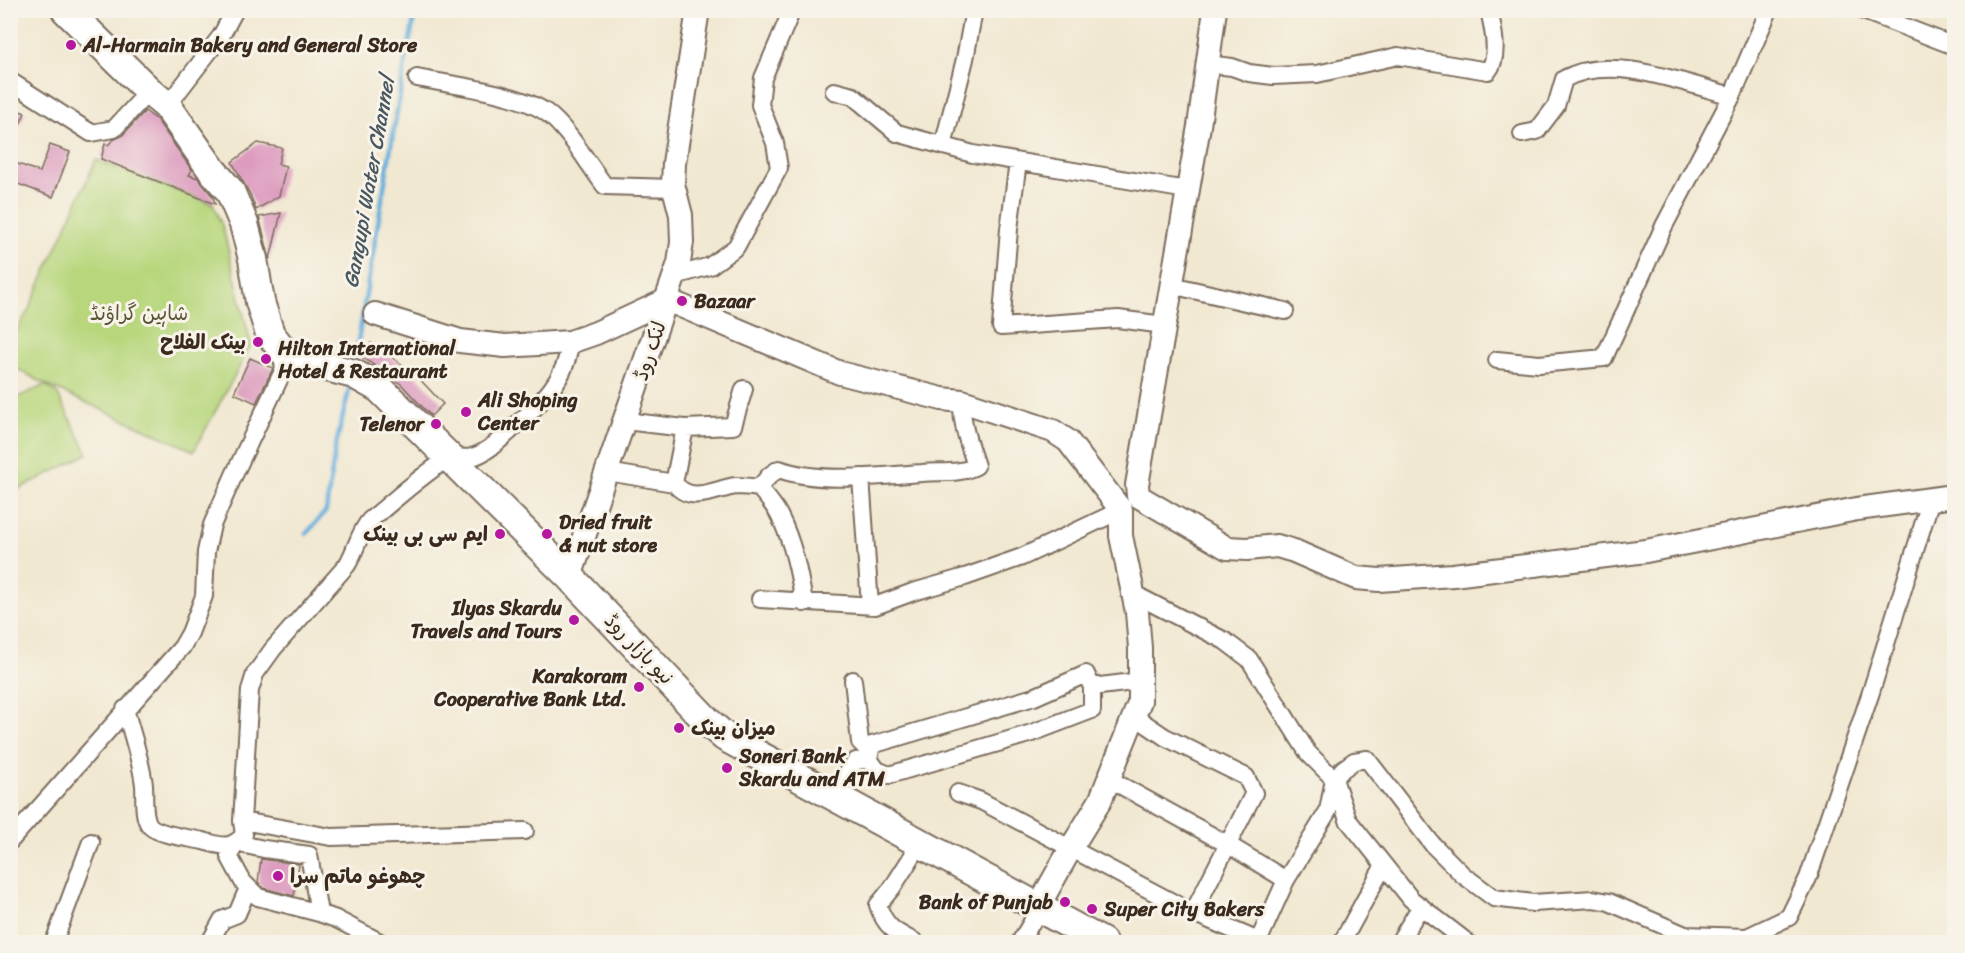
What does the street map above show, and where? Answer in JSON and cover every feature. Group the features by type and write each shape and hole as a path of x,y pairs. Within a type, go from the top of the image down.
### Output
{"highway":[{"path":"66,10 158,98 230,191 244,224 260,302 270,334 280,344"},
{"name":"نیو بازار روڈ","path":"280,344 285,353 300,360 354,374 379,388 570,577 708,722 725,736 1102,942"}],"main road":[{"name":"لنک روڈ","path":"570,577 675,276 682,242 681,215 674,188 674,163 698,10"},
{"path":"1038,907 1100,801 1140,701 1140,648 1134,594 1121,536 1129,503 1137,485 1215,10"},
{"path":"375,314 460,341 505,346 570,342 596,333 667,300 840,373 942,399 962,401 1053,430 1068,441 1129,503 1227,548 1277,546 1356,578 1379,580 1452,575 1646,551 1857,509 1954,496"}],"street":[{"path":"10,81 91,133 114,129 158,98 221,36 235,10"},
{"path":"675,276 710,266 736,247 779,168 775,143 760,105 763,78 792,10"},
{"path":"943,146 965,59 974,10"},
{"path":"1207,64 1273,76 1317,74 1398,56 1488,71 1493,64 1493,28 1490,10"},
{"path":"1497,360 1539,364 1604,358 1664,226 1732,96 1769,10"},
{"path":"1861,10 1954,46"},
{"path":"1522,134 1537,131 1556,106 1563,79 1595,69 1637,71 1732,96"},
{"path":"417,78 514,97 547,113 566,134 605,186 674,188"},
{"path":"834,91 853,96 897,133 943,146 1018,162 1187,190"},
{"path":"1018,162 1009,229 1001,327 1118,319 1164,326"},
{"path":"1171,285 1285,311"},
{"path":"380,942 336,919 258,897 243,882 229,856 236,843 244,835 242,821 249,690 255,674 273,649 347,565 354,554 364,527 449,457 471,458 489,449 542,402 554,386 569,356 570,342"},
{"path":"10,841 182,647 190,633 204,596 206,552 212,525 284,369 280,344"},
{"path":"625,421 685,428 733,426 744,389"},
{"path":"759,488 770,475 779,469 793,474 861,477 953,472 976,466 965,435 961,416 962,401"},
{"path":"674,483 685,428"},
{"path":"607,472 674,483 689,494 700,495 735,486 759,488 779,513 791,543 797,561 804,603"},
{"path":"861,477 870,606"},
{"path":"958,793 981,801 1192,914 1260,942 1286,880 1328,811 1334,778 1342,769 1354,762 1367,759 1433,844 1463,875 1494,898 1533,903 1593,899 1609,902 1685,935 1747,937 1789,917 1808,878 1870,695 1931,500"},
{"path":"760,600 875,606 1022,557 1129,503"},
{"path":"1134,594 1225,641 1249,659 1308,753 1334,778 1348,820 1412,899 1456,939"},
{"path":"831,795 856,761 870,752 1034,697 1086,674 1092,687 1092,710 1032,733 889,775 877,770 870,752 860,742 853,680"},
{"path":"1092,687 1141,681"},
{"path":"125,709 144,785 146,817 150,826 161,832 215,844 228,846 236,843 309,855 319,913"},
{"path":"1134,716 1165,737 1246,777 1254,793 1192,914"},
{"path":"1109,779 1227,844 1286,880"},
{"path":"242,821 331,837 525,831"},
{"path":"54,942 91,842"},
{"path":"915,942 901,936 884,922 878,905 892,888 920,844"},
{"path":"1342,942 1384,864"},
{"path":"210,942 222,920 237,914 248,888"},
{"path":"1399,942 1421,906"},
{"path":"1020,942 1038,907"}],"green space":[{"name":"شاہین گراؤنڈ","path":"96,160 213,204 223,228 251,345 194,451 49,386 11,366 11,341 28,311"},
{"path":"45,385 57,393 88,454 11,493 11,400"}],"building":[{"path":"10,107 25,113 10,146"},
{"path":"145,111 157,120 192,170 189,175 198,178 213,197 215,204 101,159 105,144 108,145 122,136"},
{"path":"258,143 282,148 278,164 286,166 279,196 256,210 232,162"},
{"path":"50,145 70,152 53,197 10,181 10,161 40,172"},
{"path":"281,213 270,259 259,217"},
{"path":"371,343 414,373 443,404 431,416 401,384 362,357"},
{"path":"250,358 273,368 256,403 234,393"},
{"name":"چھوغو ماتم سرا","path":"261,859 299,864 294,896 263,888 258,882"}],"waterway":[{"name":"Gangupi Water Channel","path":"355,359 416,10"},
{"name":"Gangupi Water Channel","path":"306,534 326,511 335,449 350,386"}],"place":[{"name":"Al-Harmain Bakery and General Store","path":"71,45"},
{"name":"Bazaar","path":"682,301"},
{"name":"بینک الفلاح","path":"258,342"},
{"name":"Hilton International Hotel & Restaurant","path":"266,359"},
{"name":"Ali Shoping Center","path":"466,412"},
{"name":"Telenor","path":"436,424"},
{"name":"ایم سی بی بینک","path":"500,534"},
{"name":"Dried fruit & nut store","path":"547,534"},
{"name":"Ilyas Skardu Travels and Tours","path":"574,620"},
{"name":"Karakoram Cooperative Bank Ltd.","path":"639,687"},
{"name":"میزان بینک","path":"679,728"},
{"name":"Soneri Bank Skardu and ATM","path":"727,768"},
{"name":"چھوغو ماتم سرا","path":"278,876"},
{"name":"Bank of Punjab","path":"1065,902"},
{"name":"Super City Bakers","path":"1092,909"}]}
